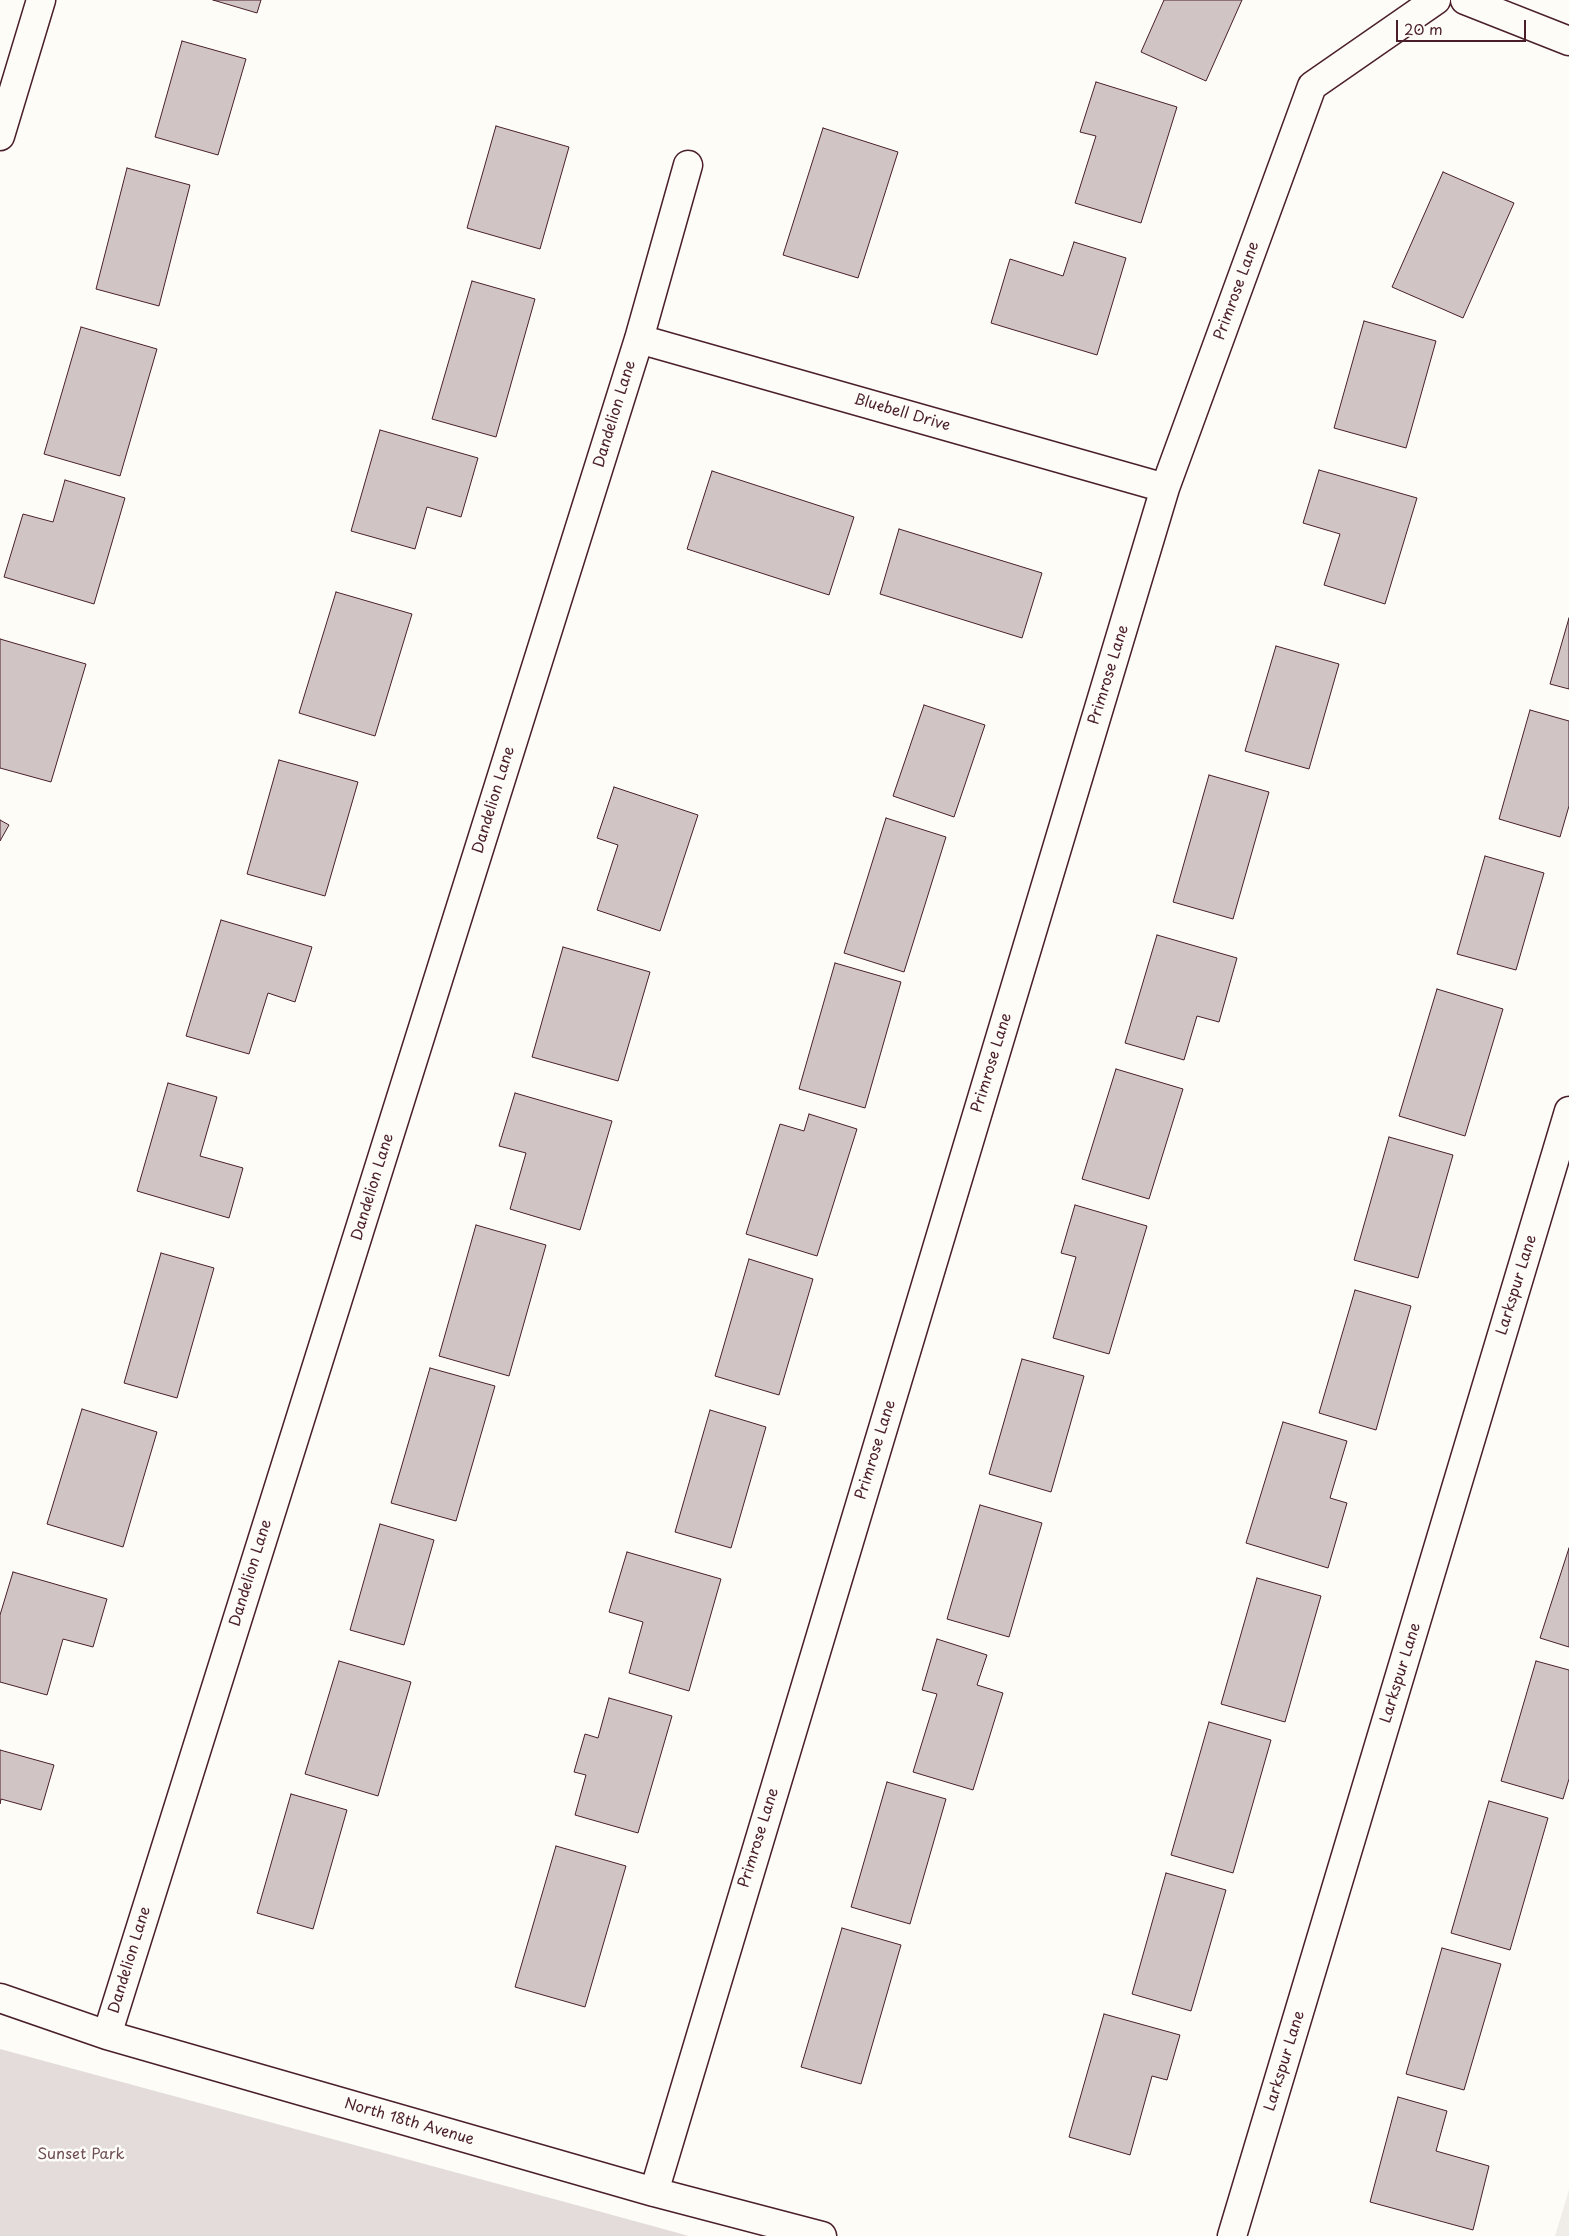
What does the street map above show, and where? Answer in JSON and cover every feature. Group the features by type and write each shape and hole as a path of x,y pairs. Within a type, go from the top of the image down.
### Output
{"street":[{"path":"0,136 41,0"},
{"name":"Primrose Lane","path":"654,2192 1165,488 1312,86 1436,0"},
{"path":"1465,0 1569,41"},
{"name":"Dandelion Lane","path":"107,2035 639,338 688,165"},
{"name":"Bluebell Drive","path":"639,338 1165,488"},
{"name":"Larkspur Lane","path":"1232,2236 1569,1111"},
{"name":"North 18th Avenue","path":"0,1998 107,2035 654,2192 822,2236"}],"shaded area":[{"path":"1569,2190 1569,2236 1555,2236"}],"green space":[{"name":"Sunset Park","path":"0,2049 576,2205 689,2236 0,2236"}],"building":[{"path":"213,0 261,0 257,13"},
{"path":"1164,0 1242,0 1206,81 1141,52"},
{"path":"182,41 246,59 218,155 155,137"},
{"path":"1096,82 1177,107 1141,223 1075,203 1096,136 1080,132"},
{"path":"496,126 569,147 540,249 467,228"},
{"path":"823,128 898,152 858,278 783,255"},
{"path":"127,168 190,185 159,306 96,289"},
{"path":"1443,172 1514,203 1463,318 1392,287"},
{"path":"1074,242 1126,258 1097,355 991,323 1010,259 1063,276"},
{"path":"472,281 535,299 496,437 432,419"},
{"path":"1364,321 1436,341 1406,448 1334,428"},
{"path":"81,327 157,349 120,476 44,454"},
{"path":"380,430 478,458 461,517 427,507 415,549 351,531"},
{"path":"1319,470 1417,498 1385,604 1324,585 1340,534 1303,523"},
{"path":"712,471 854,517 829,595 687,549"},
{"path":"65,480 125,498 94,604 4,577 23,514 53,522"},
{"path":"899,529 1042,573 1022,638 880,594"},
{"path":"336,592 412,614 375,736 299,713"},
{"path":"1569,618 1569,689 1550,684"},
{"path":"0,639 86,664 51,782 0,768"},
{"path":"1276,646 1339,664 1309,769 1245,751"},
{"path":"924,705 985,725 954,817 893,796"},
{"path":"1530,710 1569,721 1569,806 1560,837 1499,819"},
{"path":"279,760 358,782 325,896 247,874"},
{"path":"1209,775 1269,792 1233,919 1173,902"},
{"path":"614,787 698,815 660,931 597,910 618,845 597,838"},
{"path":"886,818 946,837 904,972 844,953"},
{"path":"0,820 9,825 0,841"},
{"path":"1485,856 1544,873 1516,970 1457,954"},
{"path":"221,920 312,947 295,1002 268,993 249,1054 186,1036"},
{"path":"1157,935 1237,958 1219,1022 1197,1016 1184,1060 1125,1043"},
{"path":"563,947 650,972 618,1081 532,1057"},
{"path":"835,963 901,982 865,1108 799,1089"},
{"path":"1437,989 1503,1009 1465,1136 1399,1116"},
{"path":"1116,1069 1183,1089 1149,1199 1082,1179"},
{"path":"168,1083 217,1097 200,1156 243,1168 229,1218 137,1191"},
{"path":"515,1093 612,1121 580,1230 510,1209 526,1153 499,1146"},
{"path":"809,1114 857,1129 817,1256 746,1234 780,1124 804,1131"},
{"path":"1389,1137 1453,1155 1418,1278 1354,1260"},
{"path":"1075,1205 1147,1226 1109,1354 1053,1338 1076,1257 1061,1253"},
{"path":"476,1225 546,1245 509,1376 439,1356"},
{"path":"161,1253 214,1268 177,1398 124,1383"},
{"path":"749,1259 813,1279 779,1395 715,1376"},
{"path":"1355,1290 1411,1306 1376,1430 1319,1413"},
{"path":"1022,1359 1084,1376 1051,1492 989,1474"},
{"path":"430,1368 495,1386 456,1521 391,1503"},
{"path":"82,1409 157,1432 123,1547 47,1524"},
{"path":"710,1410 766,1427 731,1548 675,1532"},
{"path":"1283,1422 1347,1441 1330,1498 1347,1503 1328,1568 1246,1543"},
{"path":"980,1505 1042,1523 1009,1637 947,1619"},
{"path":"380,1524 434,1540 404,1645 350,1630"},
{"path":"1569,1548 1569,1647 1540,1638"},
{"path":"627,1552 721,1579 689,1691 629,1673 643,1622 609,1612"},
{"path":"13,1572 107,1599 93,1647 63,1639 47,1695 0,1682 0,1615"},
{"path":"1257,1578 1321,1596 1285,1722 1221,1704"},
{"path":"937,1639 987,1655 977,1685 1003,1693 973,1790 913,1772 937,1694 922,1690"},
{"path":"339,1661 411,1682 378,1796 305,1774"},
{"path":"1536,1661 1569,1670 1569,1779 1563,1799 1501,1781"},
{"path":"609,1698 672,1716 638,1833 575,1815 586,1775 574,1772 585,1734 598,1738"},
{"path":"1209,1722 1271,1740 1233,1873 1171,1855"},
{"path":"0,1750 54,1765 41,1810 1,1799 0,1804"},
{"path":"887,1782 946,1799 910,1924 851,1907"},
{"path":"291,1794 347,1810 313,1929 257,1913"},
{"path":"1489,1801 1548,1818 1510,1950 1451,1933"},
{"path":"556,1846 626,1866 585,2007 515,1987"},
{"path":"1166,1873 1226,1890 1191,2011 1132,1994"},
{"path":"842,1928 901,1945 861,2084 801,2067"},
{"path":"1442,1948 1501,1964 1464,2090 1406,2074"},
{"path":"1104,2014 1180,2035 1167,2080 1152,2076 1130,2155 1069,2137"},
{"path":"1398,2097 1447,2111 1436,2151 1489,2166 1473,2230 1370,2202"}]}
